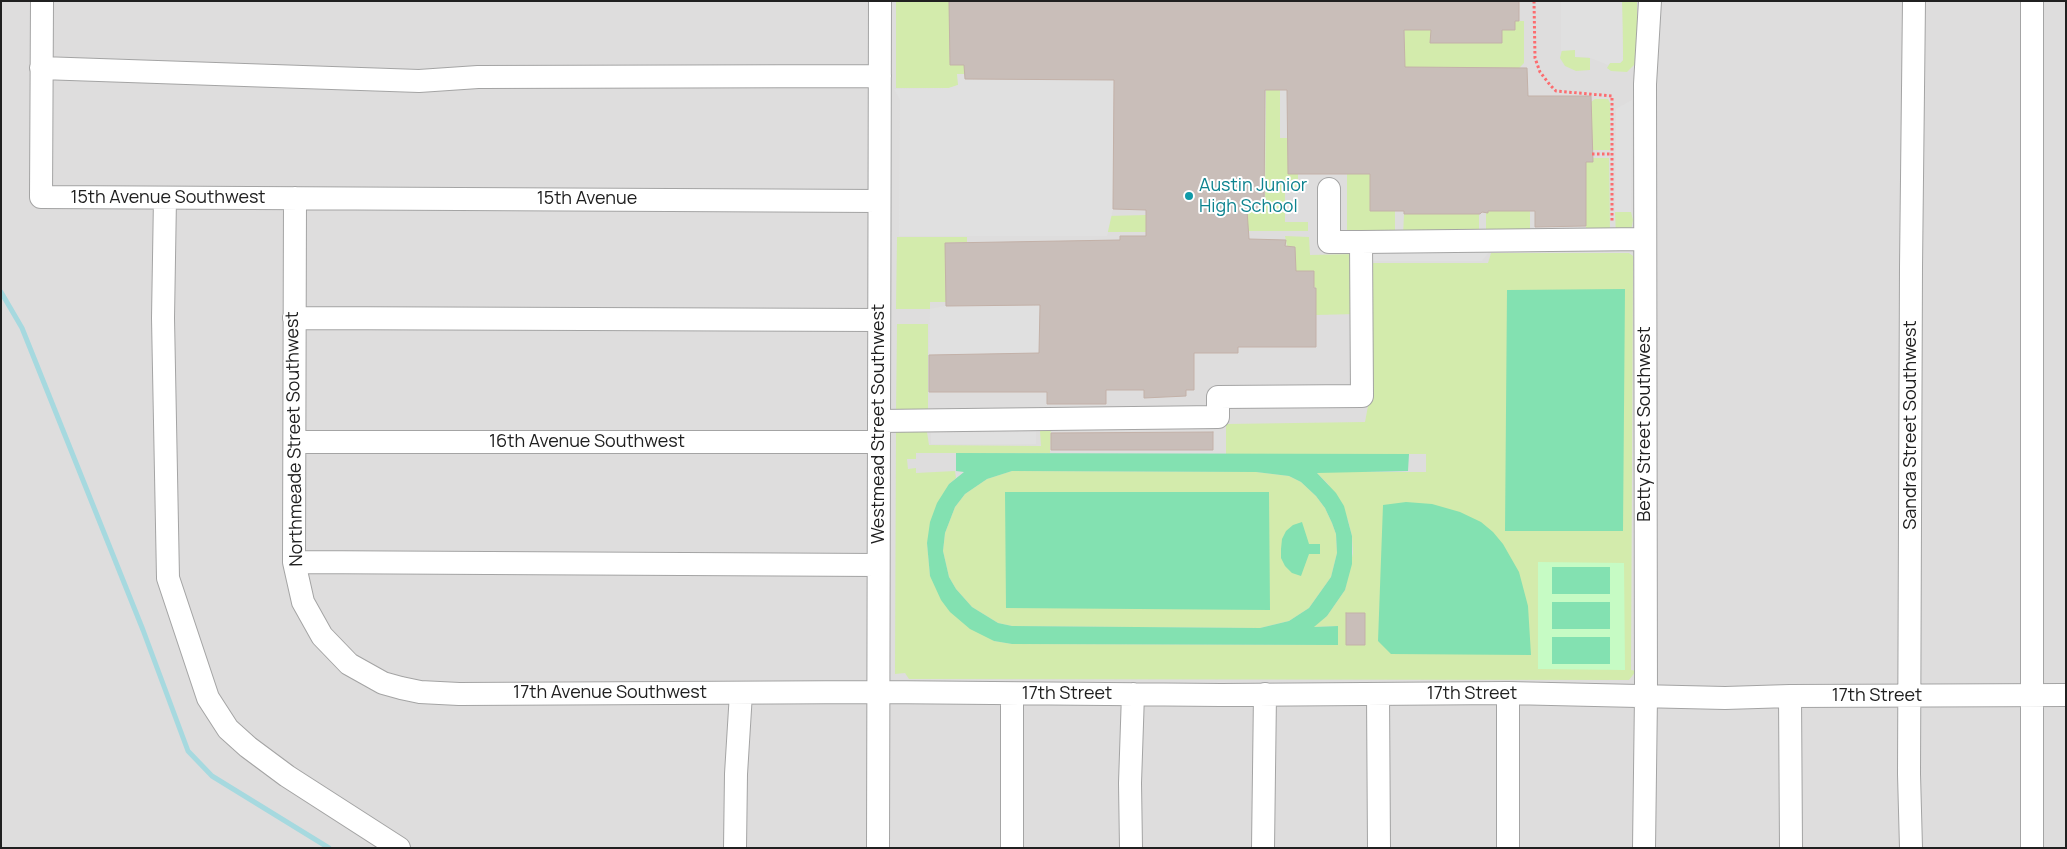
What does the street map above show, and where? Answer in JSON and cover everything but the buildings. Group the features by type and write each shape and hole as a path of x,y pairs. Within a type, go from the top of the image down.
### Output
{"street":[{"path":"42,1 41,68 420,81 488,77 880,76"},
{"name":"Westmead Street Southwest","path":"878,848 880,1"},
{"name":"Betty Street Southwest","path":"1644,848 1646,696 1644,84 1650,1"},
{"name":"Sandra Street Southwest","path":"1911,848 1911,267 1914,1"},
{"path":"2032,1 2032,848"},
{"name":"15th Avenue Southwest","path":"41,68 41,197 295,198"},
{"path":"1329,189 1329,242 1645,239"},
{"path":"165,198 163,318 168,578 208,698 228,729 248,748 286,776 399,848"},
{"name":"15th Avenue","path":"295,198 879,201"},
{"name":"Northmeade Street Southwest","path":"295,198 294,562 303,602 311,620 328,644 349,664"},
{"name":"16th Avenue Southwest","path":"294,442 879,432 1218,417 1218,397 1362,396 1361,242"},
{"path":"294,318 879,320"},
{"path":"294,562 878,565"},
{"name":"17th Avenue Southwest","path":"349,664 383,683 420,692 459,694 878,692"},
{"name":"17th Street","path":"878,692 1012,694 1508,693 1725,698 2066,695"},
{"path":"735,848 740,693"},
{"path":"1508,693 1508,848"},
{"path":"1012,694 1012,848"},
{"path":"1131,848 1130,783 1133,694"},
{"path":"1263,848 1265,694"},
{"path":"1378,694 1380,768 1379,848"},
{"path":"1790,696 1791,848"}],"path":[{"path":"1534,1 1535,58 1540,72 1550,85 1556,91 1612,96 1612,240"},
{"path":"1592,154 1612,154"}],"shaded area":[{"path":"1,1 2066,1 2066,848 1,848"},
{"path":"1561,1 1622,1 1623,60 1620,63 1610,63 1608,65 1588,57 1575,57 1575,50 1561,51"},
{"path":"957,74 964,74 965,79 1114,80 1113,209 1107,236 899,236 900,100 894,89 949,88 958,85"},
{"path":"1632,100 1631,212 1615,212 1616,109"},
{"path":"1490,251 1482,261 1366,261 1370,252"},
{"path":"1040,305 1039,353 929,355 930,309 945,306"},
{"path":"1036,432 1036,444 931,444 931,433"}],"green space":[{"path":"896,1 949,1 950,65 965,65 964,74 958,74 958,85 949,88 896,88"},
{"path":"1404,1 1419,30 1431,30 1431,43 1502,43 1502,30 1515,21 1524,21 1524,63 1519,68 1405,67"},
{"path":"1622,1 1637,1 1637,56 1635,64 1627,72 1611,71 1607,68 1610,63 1620,63 1623,60"},
{"path":"1562,50 1575,50 1575,57 1590,58 1590,70 1576,71 1565,66 1560,58"},
{"path":"1370,81 1370,210 1395,211 1395,237 1347,234 1347,137"},
{"path":"1266,82 1280,82 1280,138 1288,138 1288,174 1298,174 1298,187 1285,187 1285,222 1308,222 1308,231 1240,231 1241,210 1265,210"},
{"path":"1595,99 1608,99 1610,103 1610,150 1592,150 1591,102"},
{"path":"1593,158 1609,158 1610,233 1586,234 1586,162 1593,162"},
{"path":"1519,182 1530,182 1530,236 1486,237 1486,212 1519,211"},
{"path":"1615,212 1631,212 1633,220 1631,231 1616,236"},
{"path":"1404,214 1479,214 1479,237 1403,236"},
{"path":"1146,215 1146,232 1107,232 1107,216"},
{"path":"1285,236 1309,237 1310,255 1357,254 1356,314 1316,315 1316,288 1296,271 1295,247 1287,246"},
{"path":"897,237 967,237 967,242 945,243 946,302 930,302 930,309 896,309"},
{"path":"1491,253 1629,253 1633,256 1631,670 1636,671 1629,680 909,679 905,673 895,674 896,428 908,428 927,432 929,445 1041,446 1040,431 1045,426 1051,426 1050,453 916,453 916,459 907,459 908,469 916,468 916,473 955,471 956,478 949,484 927,543 930,576 994,641 1012,644 1338,645 1338,626 1313,627 1327,616 1345,590 1353,553 1352,536 1348,520 1328,484 1316,472 1426,472 1426,454 1226,454 1226,424 1365,422 1368,406 1365,316 1366,263 1488,263"},
{"path":"1625,289 1623,531 1505,531 1507,290"},
{"path":"897,324 928,324 928,412 896,413"},
{"path":"956,453 1409,454 1408,471 1317,473 1336,493 1344,506 1352,536 1352,564 1345,590 1327,616 1314,627 1338,626 1338,645 1012,644 994,641 970,629 950,612 941,600 930,576 927,543 930,522 937,503 949,484 964,472 956,471","holes":["1012,471 1256,472 1289,476 1301,482 1316,496 1325,508 1336,534 1337,553 1331,577 1309,608 1289,621 1260,628 1012,626 998,623 972,607 956,589 949,577 943,551 945,533 955,507 965,494 987,479"]},
{"path":"1012,471 1256,472 1289,476 1301,482 1316,496 1325,508 1332,523 1336,534 1337,553 1331,577 1309,608 1289,621 1260,628 1012,626 998,623 972,607 956,589 949,577 943,551 945,533 955,507 965,494 987,479"},
{"path":"1005,492 1269,492 1270,610 1006,608"},
{"path":"1406,502 1432,504 1460,512 1481,522 1503,544 1519,572 1528,606 1531,655 1391,654 1378,641 1383,505"},
{"path":"1302,522 1309,544 1320,544 1320,554 1309,554 1301,576 1292,573 1285,566 1281,558 1281,549 1282,539 1286,531 1293,525"},
{"path":"1538,562 1624,563 1625,670 1538,669"},
{"path":"1552,567 1610,567 1610,594 1552,594"},
{"path":"1552,602 1610,602 1610,629 1552,629"},
{"path":"1552,637 1610,637 1610,664 1552,664"}],"waterway":[{"path":"1,292 22,328 143,630 188,751 212,776 329,848"}],"place":[{"name":"Austin Junior High School","path":"1189,196"}]}
